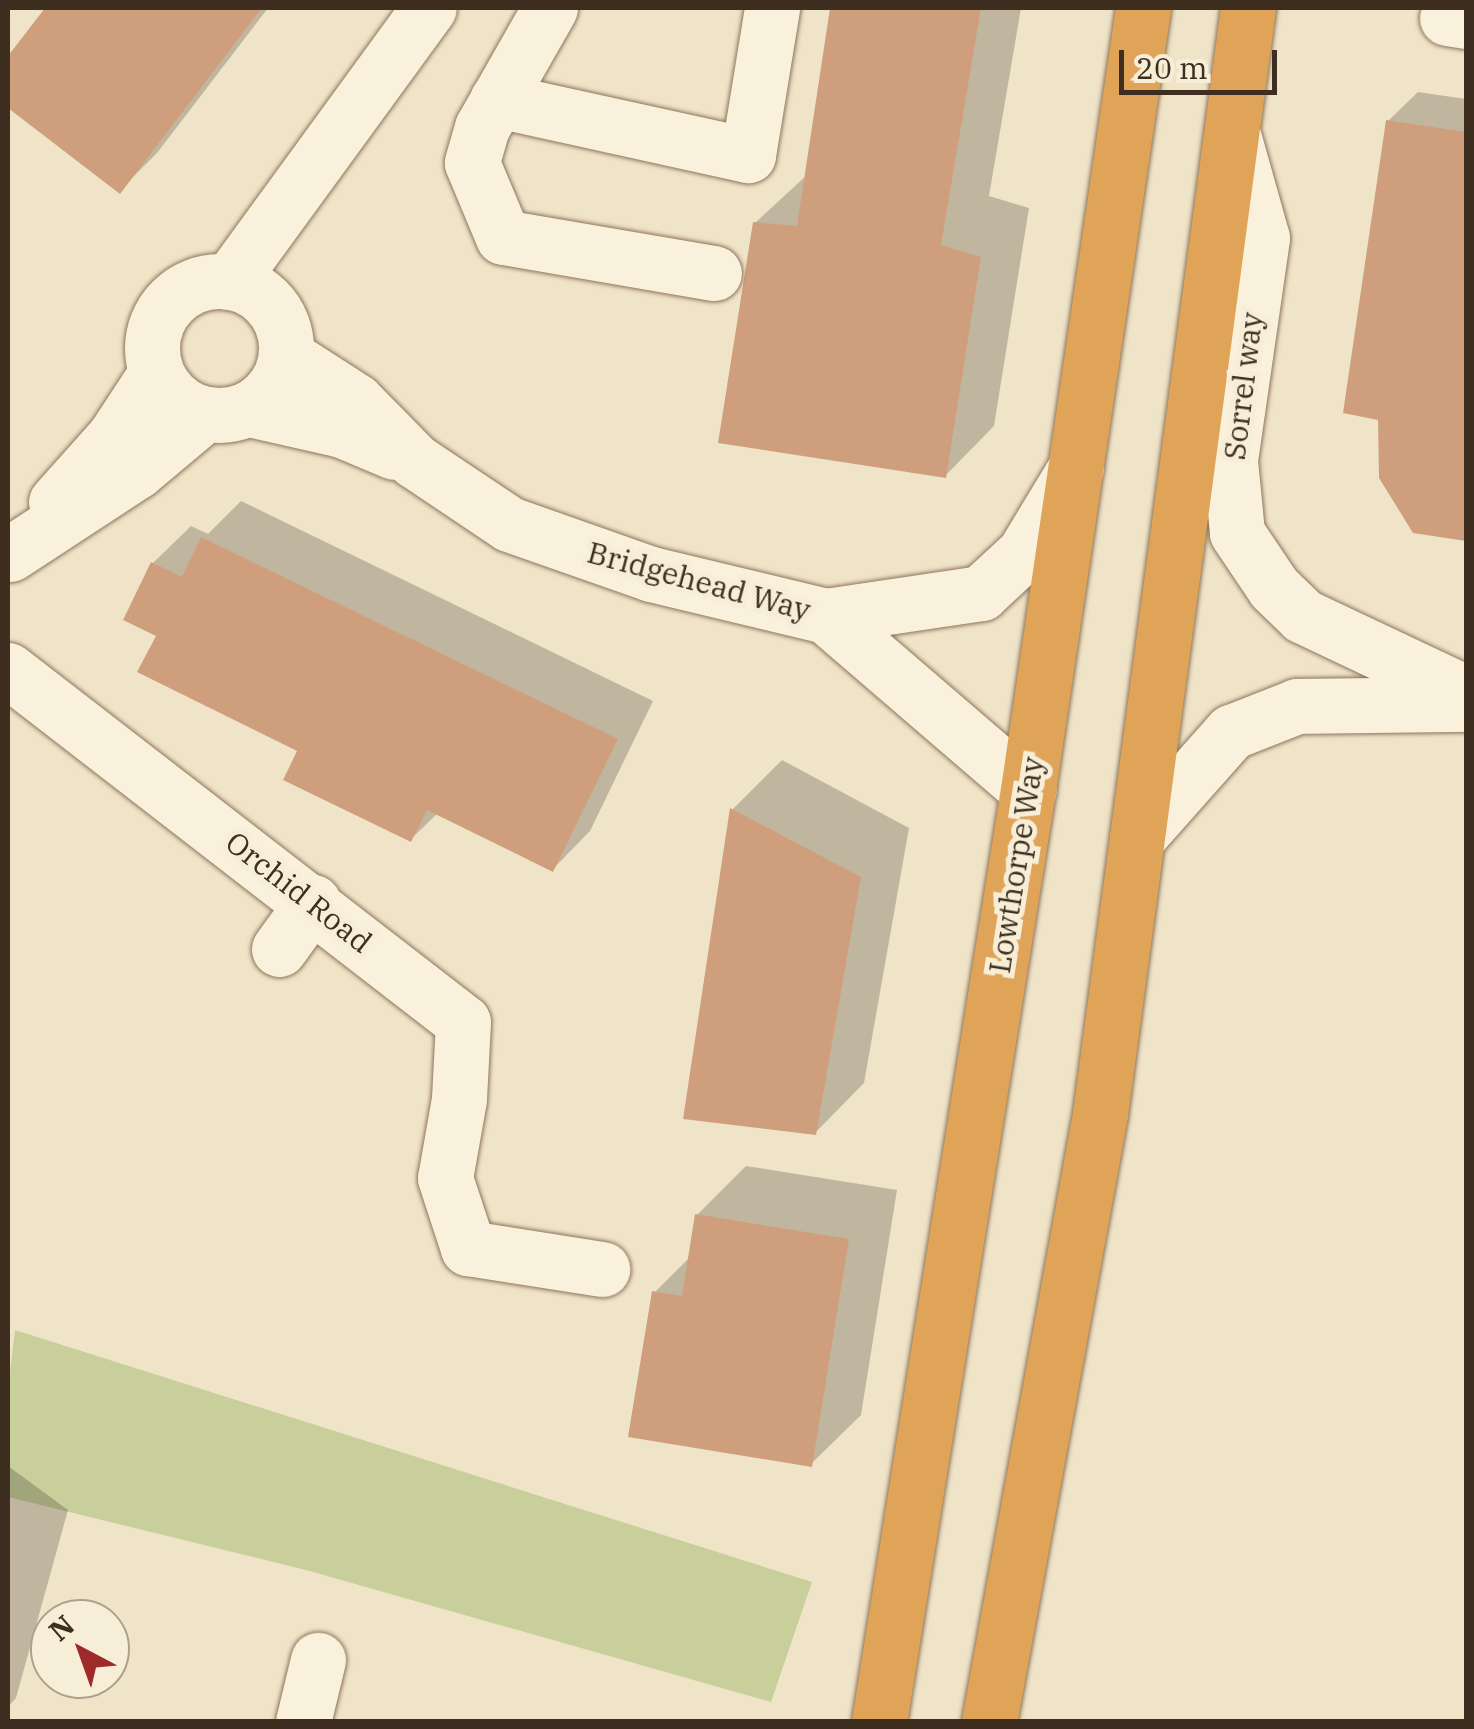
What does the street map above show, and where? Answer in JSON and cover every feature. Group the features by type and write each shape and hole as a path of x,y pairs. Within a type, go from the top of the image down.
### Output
{"highway":[{"name":"Lowthorpe Way","path":"879,1722 1028,790 1143,8"},
{"path":"989,1722 1100,1114 1248,8"}],"street":[{"path":"246,289 321,149 429,8"},
{"path":"551,8 497,100 472,162 503,238 714,273"},
{"path":"497,100 748,155 772,8"},
{"name":"Sorrel way","path":"1233,135 1262,238 1230,462 1237,533 1274,588 1303,616 1466,693"},
{"path":"200,283 246,289 281,323 286,356 280,377 9,555 114,437 156,373 154,328 164,308 200,283"},
{"name":"Bridgehead Way","path":"286,356 356,401 415,461"},
{"path":"156,373 184,406 227,412"},
{"name":"Bridgehead Way","path":"227,412 342,430 415,461 509,524 650,574 826,616 981,593 1024,553 1076,468"},
{"name":"Bridgehead Way","path":"826,616 1028,790"},
{"name":"Orchid Road","path":"8,670 313,902 463,1022 459,1099 445,1178 468,1248 602,1269"},
{"path":"1137,838 1230,732 1297,706 1466,704"},
{"path":"279,950 313,902"},
{"path":"302,1722 318,1660"}],"green space":[{"path":"15,1330 812,1582 771,1702 306,1570 8,1497 8,1388"}],"building":[{"path":"45,8 262,8 120,194 8,108 8,56"},
{"path":"830,8 981,8 941,245 981,257 946,478 718,443 753,222 797,226"},
{"path":"1386,120 1466,132 1466,541 1413,533 1379,478 1378,420 1343,413"},
{"path":"201,537 618,739 553,872 427,810 411,842 283,780 297,751 137,672 156,636 123,620 151,562 182,577"},
{"path":"730,808 861,877 816,1135 683,1119"},
{"path":"695,1214 849,1239 812,1467 628,1437 652,1291 682,1296"}]}
